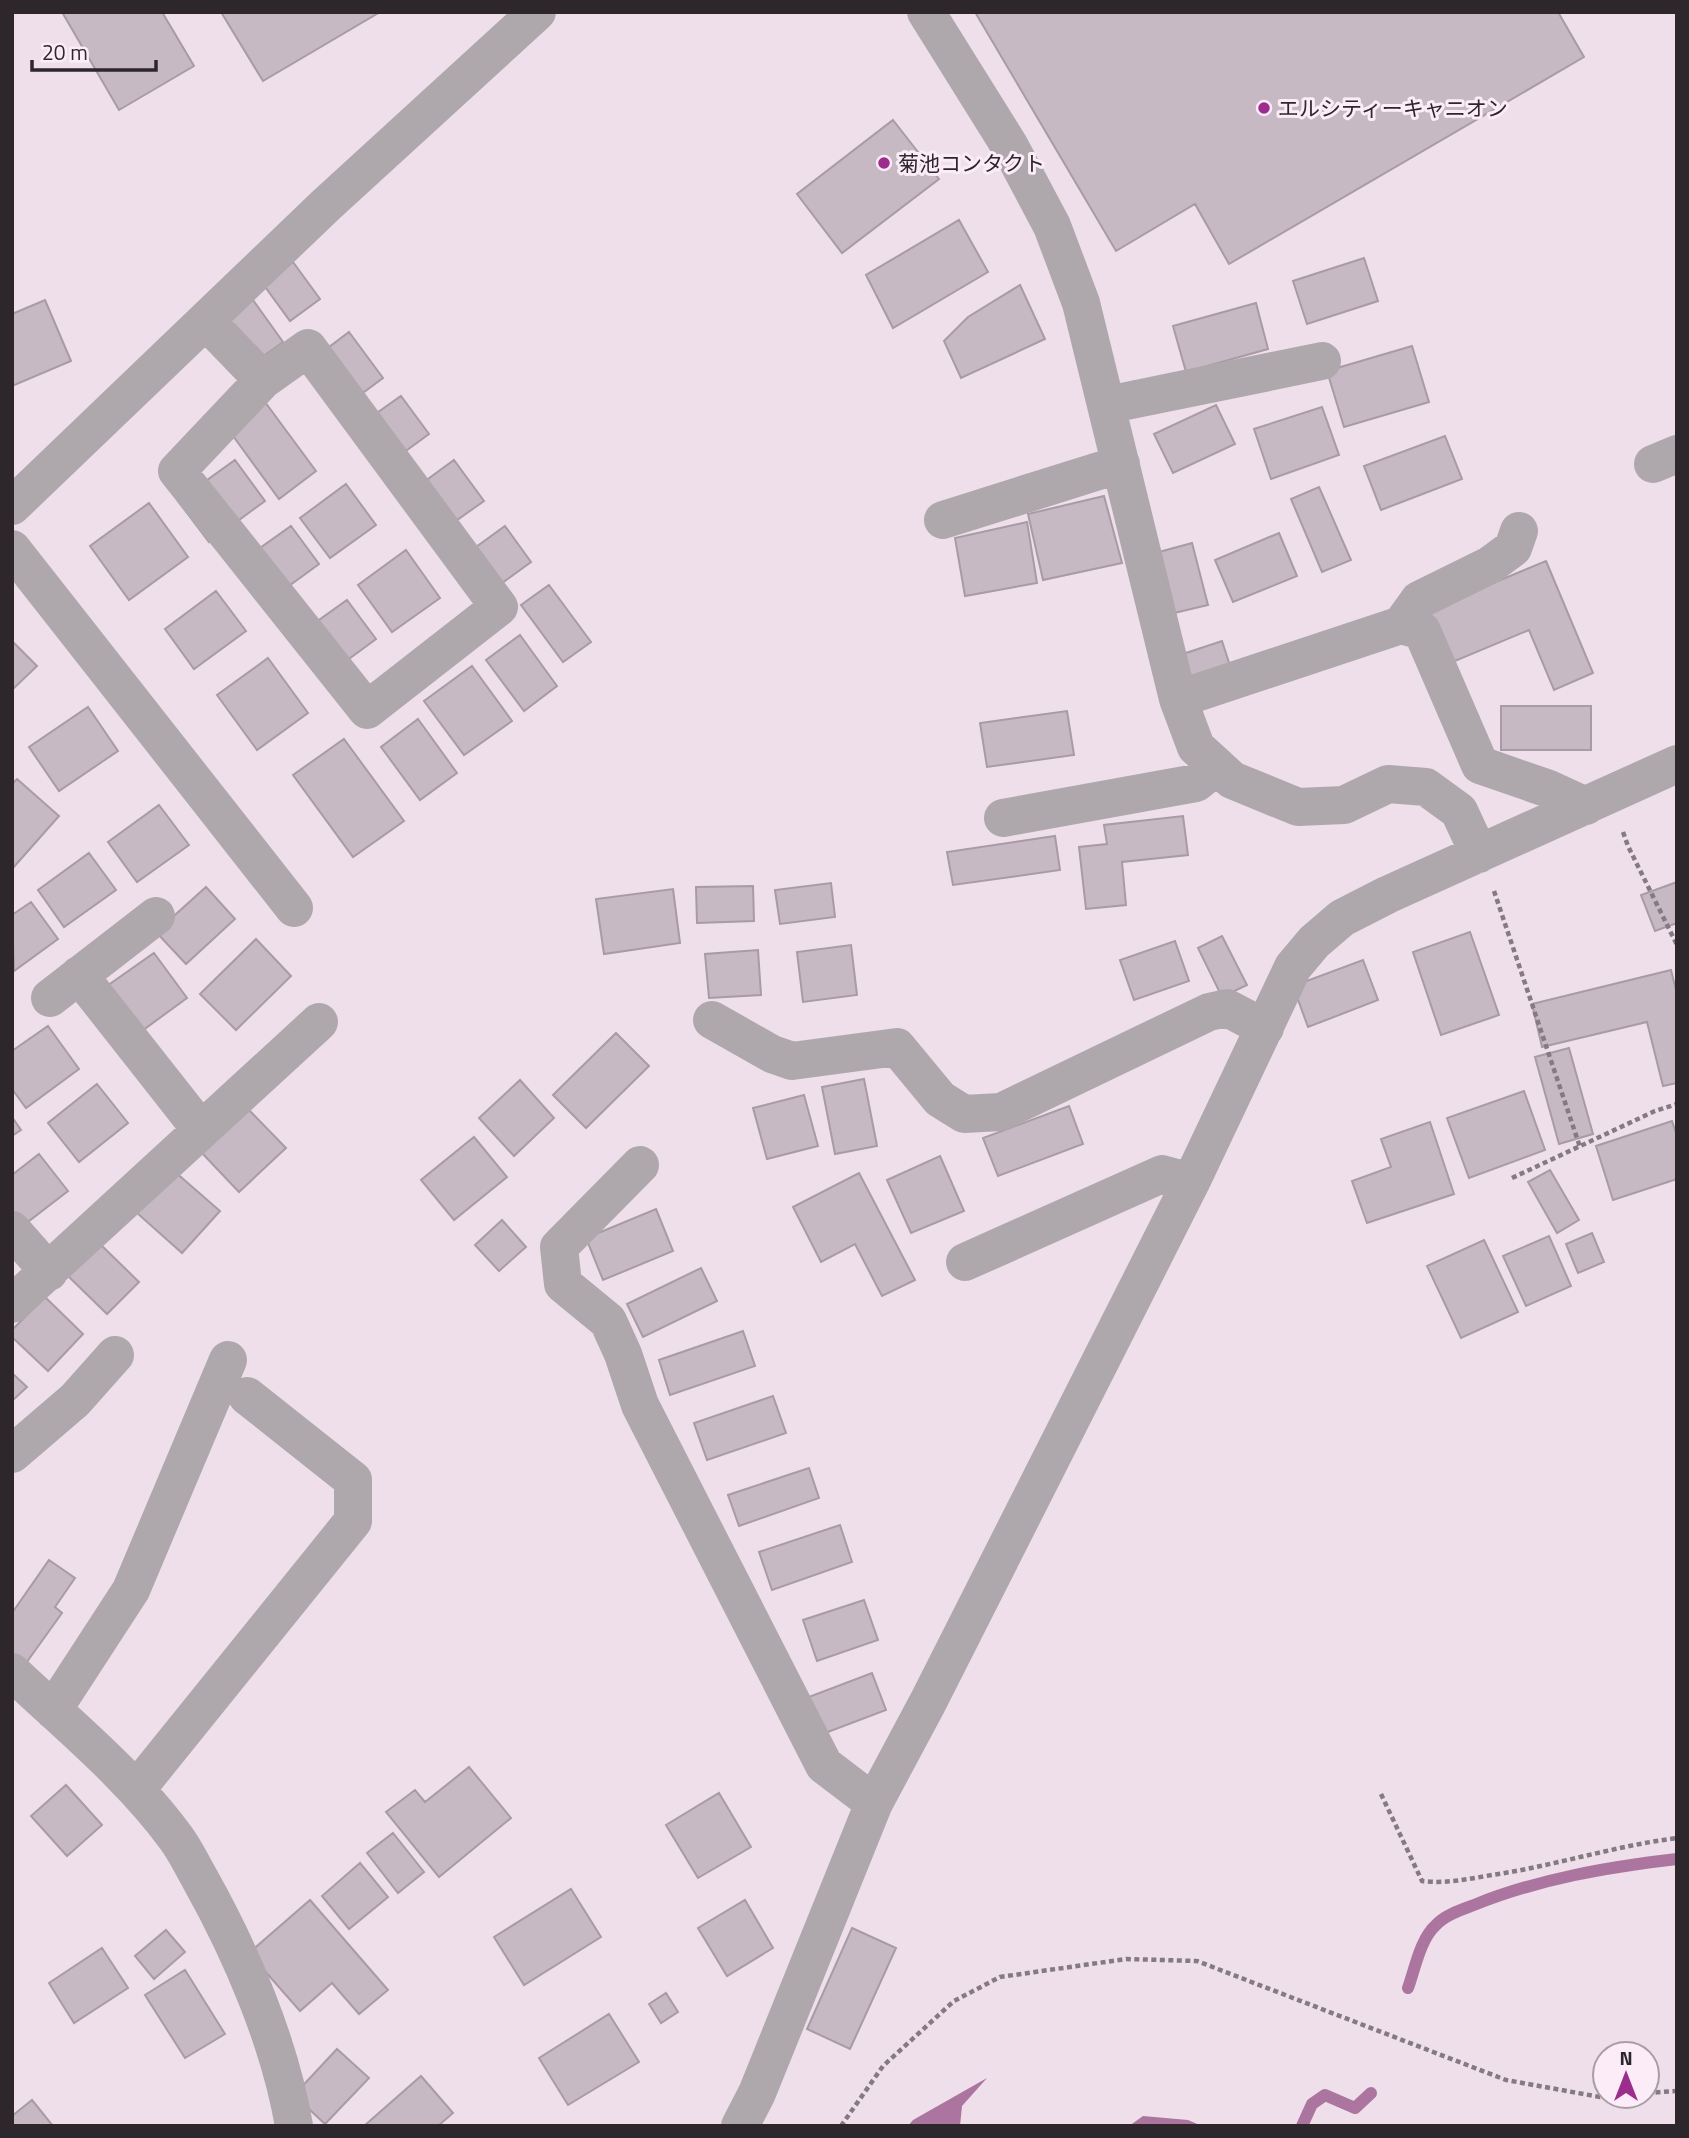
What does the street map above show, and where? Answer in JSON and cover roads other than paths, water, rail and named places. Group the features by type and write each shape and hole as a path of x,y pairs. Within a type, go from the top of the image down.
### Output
{"street":[{"path":"12,506 326,205 537,12"},
{"path":"926,12 1009,145 1052,226 1081,303 1178,699 1196,747 1232,780 1298,807 1344,805 1388,784 1426,787 1459,811 1479,854"},
{"path":"206,321 263,380"},
{"path":"308,348 499,607 367,710 177,471 263,380 308,348"},
{"path":"1107,405 1322,361"},
{"path":"943,520 1121,464"},
{"path":"1401,625 1419,600 1490,565 1513,548 1518,531"},
{"path":"12,549 294,908"},
{"path":"1178,699 1401,625 1422,631 1480,765 1549,789 1598,800"},
{"path":"740,2126 757,2093 874,1803 928,1702 1191,1182 1293,967 1314,942 1342,918 1387,895 1677,764"},
{"path":"1003,818 1196,783 1217,766"},
{"path":"156,916 64,986 201,1130"},
{"path":"712,1020 772,1054 792,1061 797,1043 897,1047 940,1099 964,1114 1001,1112 1209,1012 1227,1008 1265,1028"},
{"path":"12,1304 319,1022"},
{"path":"640,1165 559,1247 563,1284 608,1321 624,1354 640,1405 824,1765 874,1803"},
{"path":"965,1262 1162,1174 1191,1182"},
{"path":"12,1230 49,1272"},
{"path":"12,1454 75,1400 115,1355"},
{"path":"53,1710 131,1590 228,1360"},
{"path":"136,1790 354,1521 354,1479 247,1396"},
{"path":"12,1672 136,1790 177,1839 221,1916 274,2045 294,2126"}],"waterway":[{"path":"1408,1988 1430,1931 1454,1913 1548,1881 1599,1870 1677,1859"},
{"path":"1302,2126 1312,2104 1325,2095 1355,2108 1371,2093"}],"place":[{"name":"エルシティーキャニオン","path":"1264,108"},
{"name":"菊池コンタクト","path":"884,163"}]}
